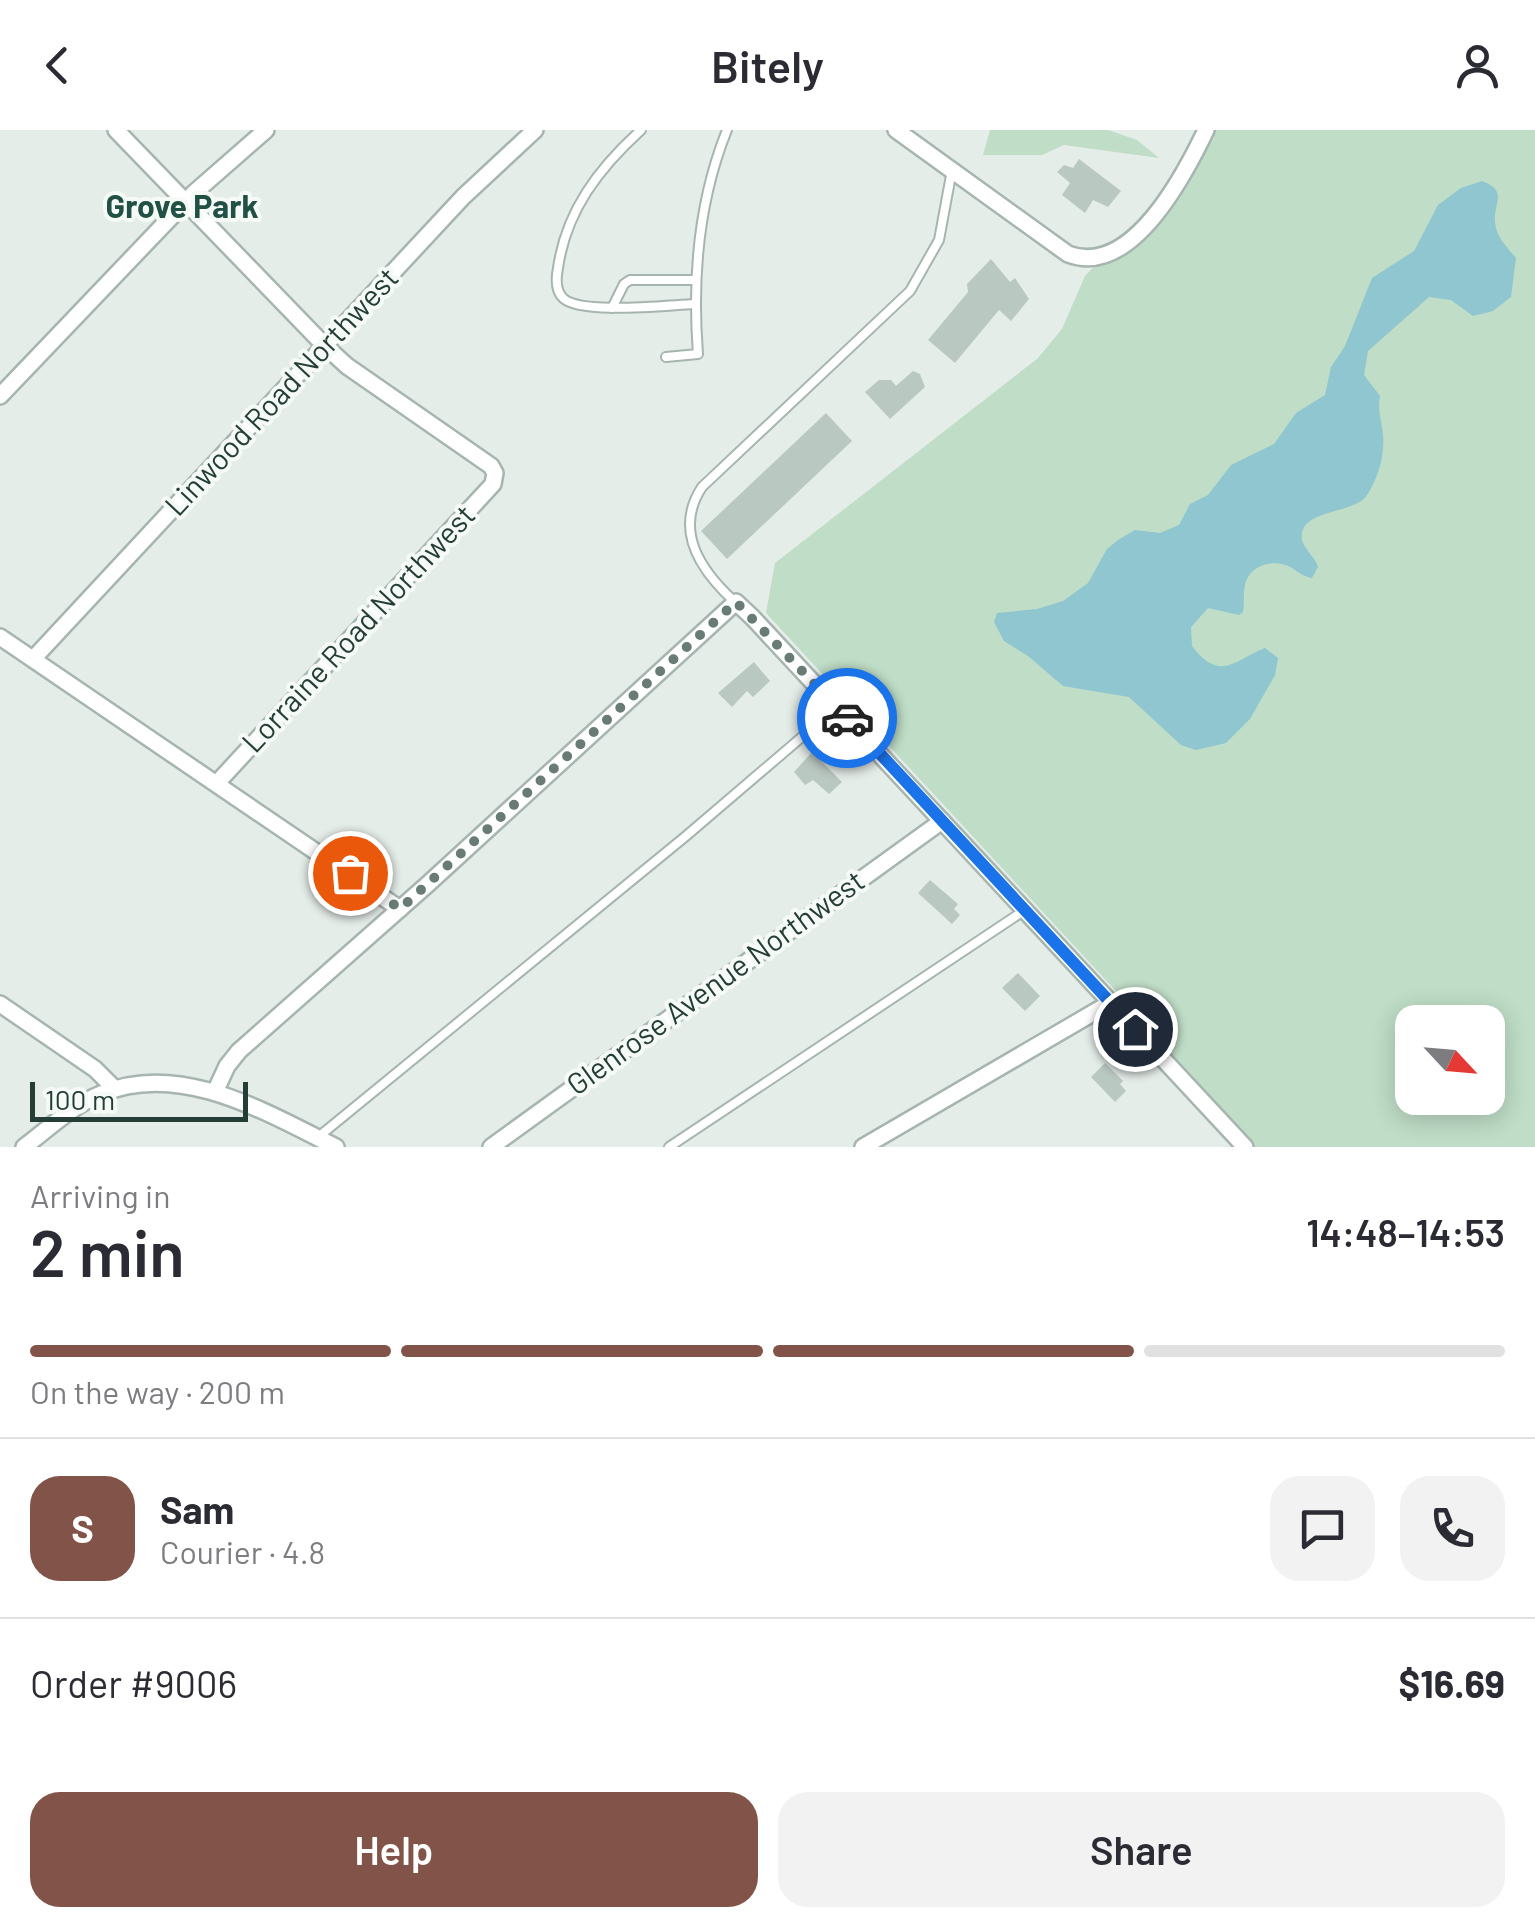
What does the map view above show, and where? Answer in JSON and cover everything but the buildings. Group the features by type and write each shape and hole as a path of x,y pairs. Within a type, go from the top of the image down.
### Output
{"street":[{"path":"116,130 324,346"},
{"path":"0,396 186,201 266,130"},
{"name":"Linwood Road Northwest","path":"33,659 463,197 535,130"},
{"path":"896,130 1068,254 1088,259 1127,242 1158,211 1206,130"},
{"name":"Lorraine Road Northwest","path":"217,784 493,484 495,472 491,466 324,346"},
{"path":"215,1092 238,1052 736,602 1245,1147"},
{"path":"0,637 400,909"},
{"name":"Glenrose Avenue Northwest","path":"491,1147 942,821"},
{"path":"862,1147 1110,1002"},
{"path":"0,1004 116,1088"},
{"path":"24,1147 98,1094 116,1088 172,1085 215,1092 336,1147"}],"lane":[{"path":"640,130 593,181 568,225 556,280 560,294 566,300 612,308 694,304"},
{"path":"666,357 698,354 694,304 706,192 727,130"},
{"path":"736,602 711,578 690,541 688,527 694,499 702,486 910,291 939,240 952,170"},
{"path":"612,308 630,280 696,280"},
{"path":"318,1138 837,707"},
{"path":"668,1147 1025,910"}],"green space":[{"path":"990,130 1108,130 1137,140 1159,158 1064,145 1042,155 983,155"},
{"path":"1214,130 1535,130 1535,1147 1254,1147 1148,1034 1152,1030 766,613 775,563 1037,359 1062,329 1085,276 1096,264 1117,255 1201,156"}],"water":[{"path":"1482,181 1495,189 1496,227 1516,258 1511,297 1493,311 1473,316 1451,300 1429,297 1368,351 1364,375 1380,396 1383,443 1380,466 1367,495 1351,506 1308,522 1302,540 1318,567 1312,578 1284,565 1260,567 1245,583 1243,612 1239,615 1208,608 1191,627 1192,646 1211,664 1228,665 1265,648 1278,658 1275,675 1250,719 1226,743 1196,750 1181,745 1129,697 1063,686 1004,641 994,622 997,613 1037,609 1063,601 1088,583 1107,549 1118,540 1135,530 1160,533 1179,525 1190,504 1208,495 1231,465 1274,444 1296,413 1325,395 1331,367 1345,346 1372,278 1414,251 1438,205 1461,188"}],"way so far":[{"path":"350,873 400,909 736,602 847,718"}],"district":[{"name":"Grove Park","path":"182,207"}],"route":[{"path":"847,718 1135,1029"}]}
